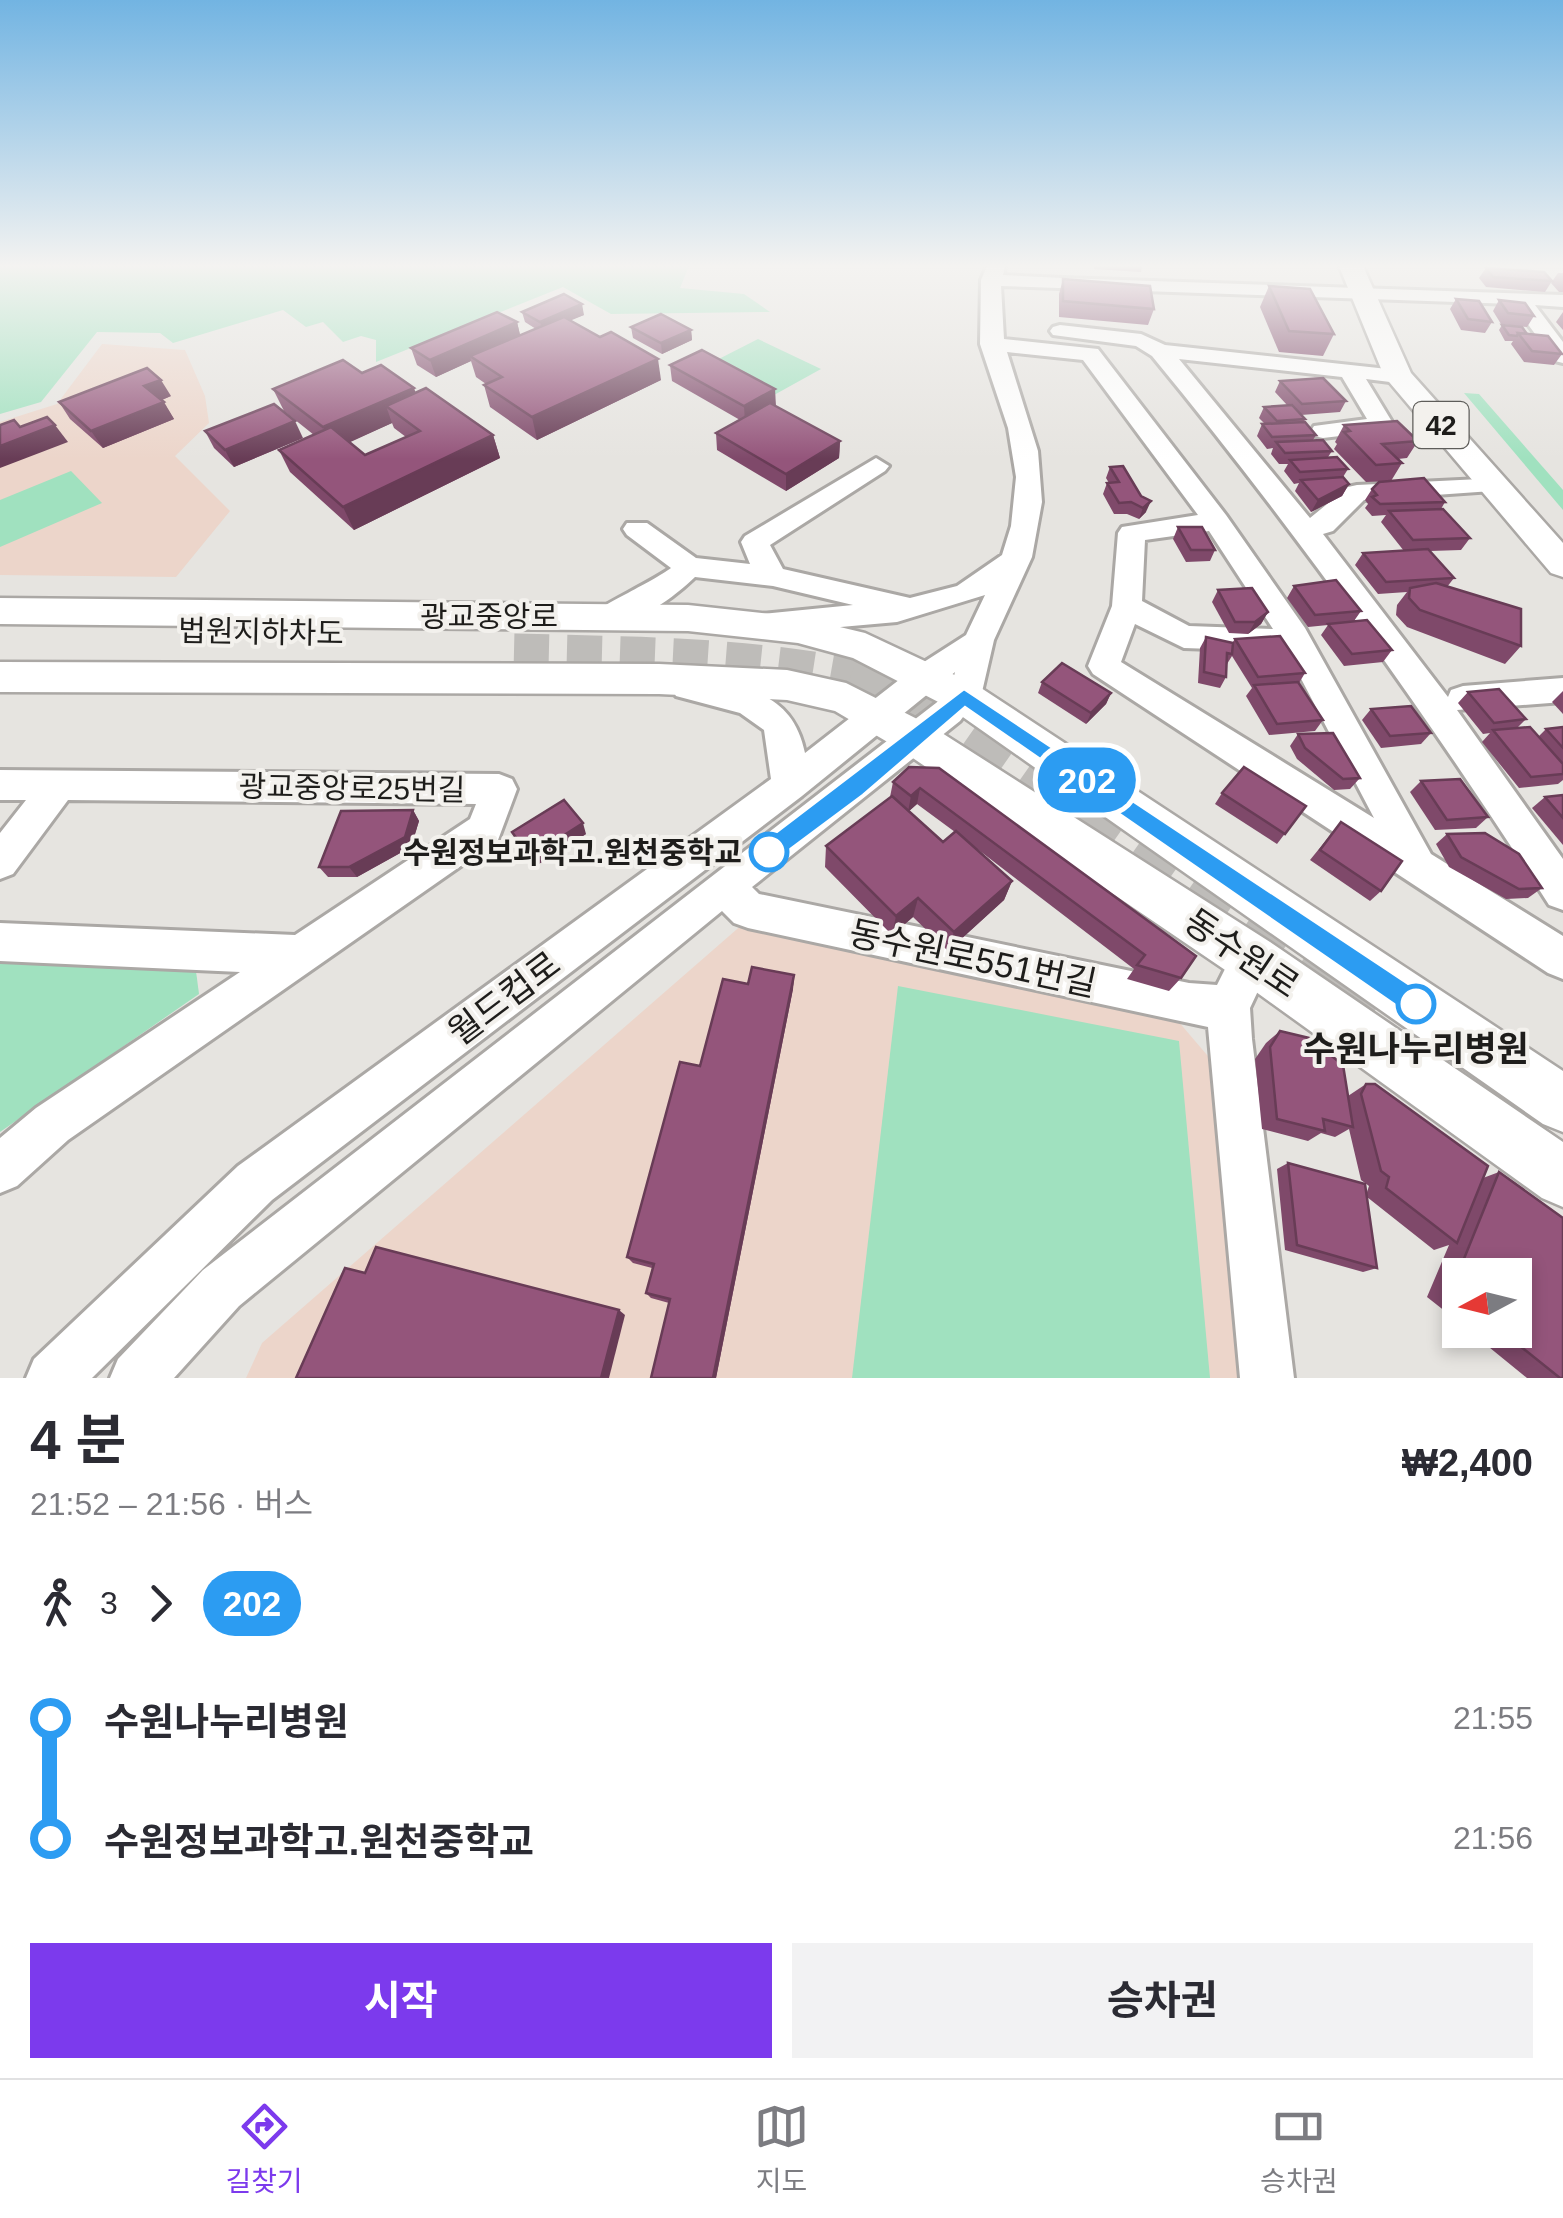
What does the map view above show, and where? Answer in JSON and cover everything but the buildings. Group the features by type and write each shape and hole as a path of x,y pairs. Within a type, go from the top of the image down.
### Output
{"main road":[{"name":"42","path":"1384,330 1398,376 1563,565"},
{"name":"42","path":"1395,330 1419,375 1563,542"},
{"name":"광교중앙로","path":"0,611 688,618 798,630 866,647 944,687"},
{"name":"법원지하차도","path":"0,628 518,644 0,649"},
{"name":"광교중앙로","path":"0,677 659,679 787,685 846,698 896,727"},
{"name":"동수원로","path":"944,687 1563,1104"},
{"name":"동수원로","path":"896,727 1252,959 1563,1177"}],"street":[{"path":"1543,330 1563,356"},
{"path":"1241,332 1254,360"},
{"path":"991,333 1141,340 1160,350 1398,376"},
{"path":"991,333 1090,354 1216,521 1294,636 1416,862"},
{"path":"944,687 977,643 1018,557 1027,522 1028,466 991,333"},
{"path":"1160,350 1228,431 1433,701 1563,892"},
{"path":"1323,430 1382,425 1349,370"},
{"path":"773,576 754,542 876,466"},
{"path":"1302,528 1322,525 1357,493 1492,483"},
{"path":"1216,521 1132,534 1127,606 1104,666 1563,959"},
{"path":"638,529 689,568 773,576 909,608"},
{"path":"748,624 909,608 967,593 1018,557"},
{"path":"603,617 641,605 689,568"},
{"path":"1127,606 1184,637 1264,642 1294,636"},
{"name":"월드컵로","path":"137,1378 221,1288 776,846 896,727 944,687 977,643"},
{"path":"659,679 760,706 782,724 790,748 788,786"},
{"path":"1433,701 1563,690"},
{"name":"월드컵로","path":"53,1378 255,1183 788,786 896,727"},
{"name":"광교중앙로25번길","path":"0,785 498,790 485,829 52,1124 0,1169"},
{"path":"0,862 58,785"},
{"name":"동수원로551번길","path":"726,889 748,910 1189,1004 1229,1007"},
{"path":"0,942 299,954"},
{"path":"1252,959 1229,1007 1267,1378"}],"shaded area":[{"path":"102,344 185,350 205,396 209,423 175,456 230,511 176,577 0,575 0,422 57,404"},
{"path":"744,923 1172,1014 1213,1062 1242,1378 246,1378 262,1343"}],"green space":[{"path":"0,330 215,330 173,343 160,333 97,332 41,402 0,414"},
{"path":"331,330 455,330 376,362 376,340 361,336 343,342"},
{"path":"758,339 821,369 774,395 711,363"},
{"path":"1464,393 1479,394 1563,490 1563,510"},
{"path":"71,471 102,503 0,547 0,500"},
{"path":"0,959 196,971 199,994 0,1132"},
{"path":"898,986 1179,1041 1210,1378 852,1378"}],"tunnel":[{"path":"514,651 733,660 856,677"},
{"path":"851,675 856,677"},
{"path":"856,677 862,678"},
{"path":"856,677 915,699 971,731 1329,982"},
{"path":"1325,979 1393,1027"}],"bus line":[{"name":"202","path":"769,852 855,788 964,697 1416,1004"}],"place":[{"name":"수원정보과학고.원천중학교","path":"769,852"},
{"name":"수원나누리병원","path":"1416,1004"}]}
